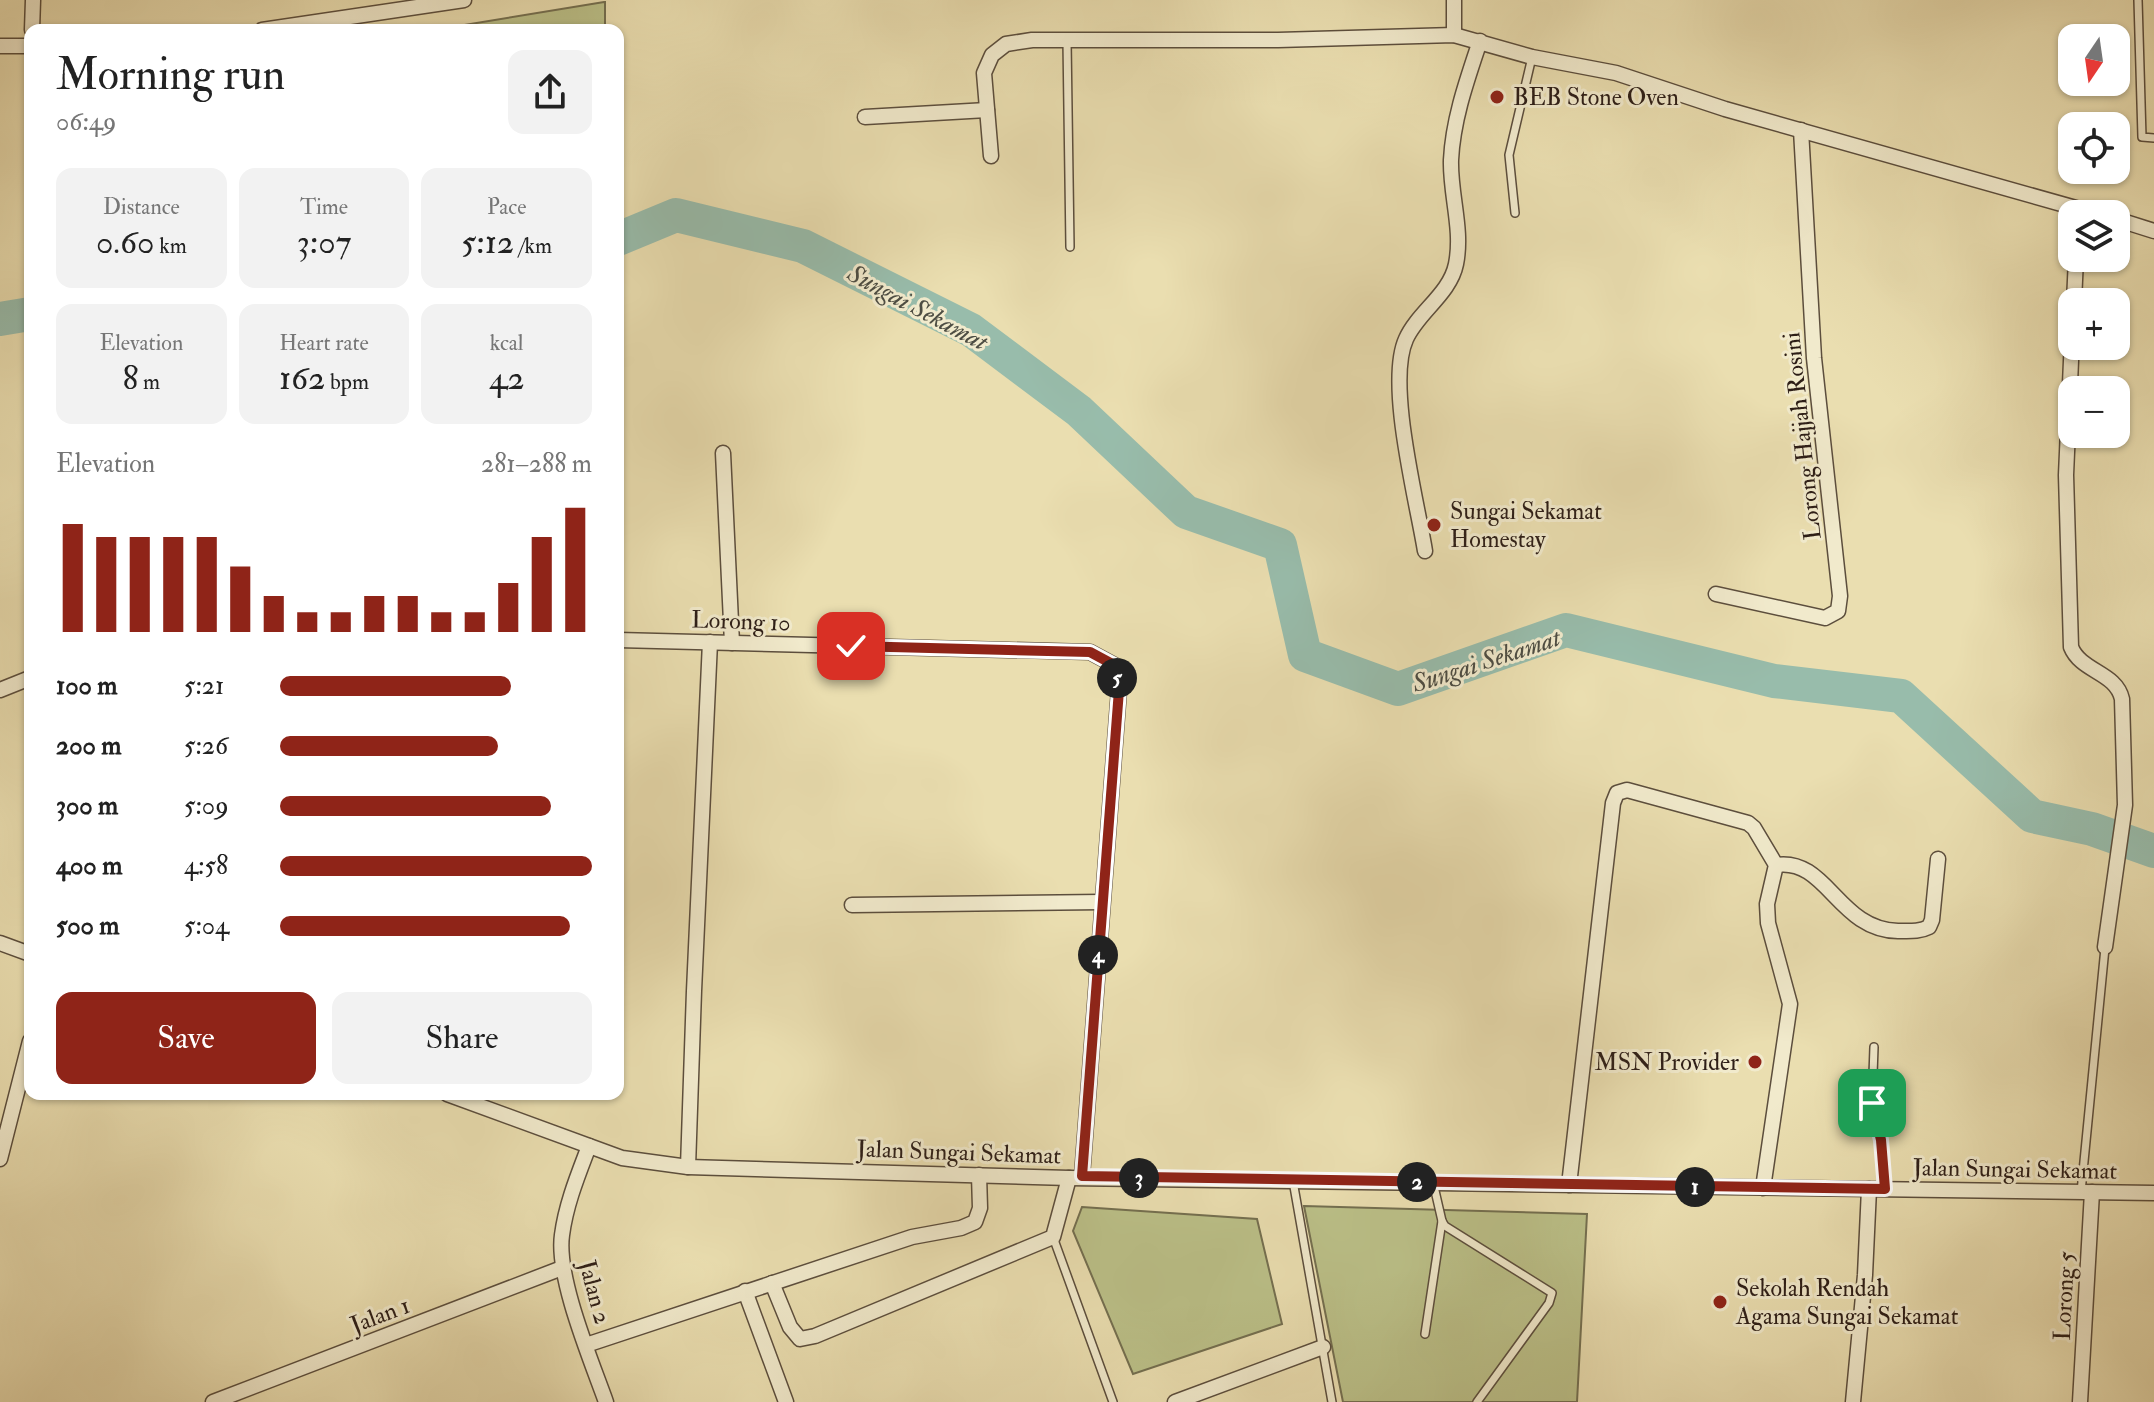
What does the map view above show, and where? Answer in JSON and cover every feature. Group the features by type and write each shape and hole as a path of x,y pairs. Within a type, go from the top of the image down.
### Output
{"street":[{"path":"32,24 33,0"},
{"path":"302,24 464,0"},
{"path":"1454,0 1454,35"},
{"path":"991,156 984,73 992,55 1006,44 1032,40 1278,40 1454,35 1532,57 1616,73 2058,205"},
{"path":"1425,551 1400,403 1398,368 1406,340 1424,311 1444,289 1456,266 1459,238 1451,164 1452,145 1480,41"},
{"path":"0,46 24,46"},
{"path":"865,117 987,110"},
{"name":"Lorong Hajjah Rosini","path":"1716,594 1825,618 1838,611 1840,596 1814,358 1801,130"},
{"path":"2130,223 2154,231"},
{"path":"2071,360 2066,475 2071,647 2080,661 2116,683 2120,690 2125,805 2105,947"},
{"path":"723,453 732,643"},
{"name":"Lorong 10","path":"624,640 1090,652 1116,666 1119,690 1102,902 1075,1177 1053,1237"},
{"path":"688,1167 710,642"},
{"path":"0,690 24,680"},
{"path":"1569,1185 1617,793 1627,790 1748,823 1776,865 1767,904 1768,923 1790,1004 1763,1188"},
{"path":"1776,865 1789,863 1803,866 1868,925 1884,931 1922,931 1929,927 1932,920 1938,859"},
{"path":"852,905 1102,902"},
{"path":"0,943 24,952"},
{"path":"0,1159 24,1065"},
{"name":"Jalan Sungai Sekamat","path":"472,1100 622,1158 688,1167 1293,1181 2154,1193"},
{"name":"Jalan 2","path":"589,1146 574,1186 562,1236 562,1268 606,1402"},
{"path":"586,1345 912,1237 961,1228 975,1222 980,1208 979,1175"},
{"path":"1853,1402 1865,1275 1869,1189"},
{"name":"Lorong 5","path":"2080,1402 2086,1192"},
{"path":"772,1283 790,1327 800,1339 815,1336 1053,1237"},
{"name":"Jalan 1","path":"213,1402 562,1268"},
{"path":"745,1291 786,1402"},
{"path":"1175,1402 1323,1347"}],"lane":[{"path":"2138,0 2142,137 2154,138"},
{"path":"1067,40 1070,247"},
{"path":"1515,213 1509,155 1532,57"},
{"path":"2086,1192 2105,947"},
{"path":"1874,1047 1872,1103 1881,1140 1885,1189"},
{"path":"1293,1181 1332,1402"},
{"path":"1425,1334 1442,1221 1433,1182"},
{"path":"1442,1221 1449,1229 1552,1293 1549,1303 1477,1402"},
{"path":"1053,1237 1113,1402"}],"green space":[{"path":"604,2 605,24 470,24"},
{"path":"1304,1206 1587,1214 1577,1402 1343,1402"},
{"path":"1082,1207 1257,1219 1282,1324 1133,1374 1073,1231"}],"waterway":[{"name":"Sungai Sekamat","path":"624,237 676,215 803,246 971,330 1079,411 1186,512 1280,545 1305,655 1398,689 1566,630 1774,681 1901,696 2032,816 2092,829 2154,851"},
{"name":"Sungai Sekamat","path":"0,319 24,315"}],"place":[{"name":"BEB Stone Oven","path":"1497,97"},
{"name":"Sungai Sekamat Homestay","path":"1434,525"},
{"name":"MSN Provider","path":"1755,1062"},
{"name":"Sekolah Rendah Agama Sungai Sekamat","path":"1720,1302"}],"route":[{"path":"851,646 1090,652 1116,666 1119,690 1082,1176 1885,1189 1881,1140 1872,1103"}]}
